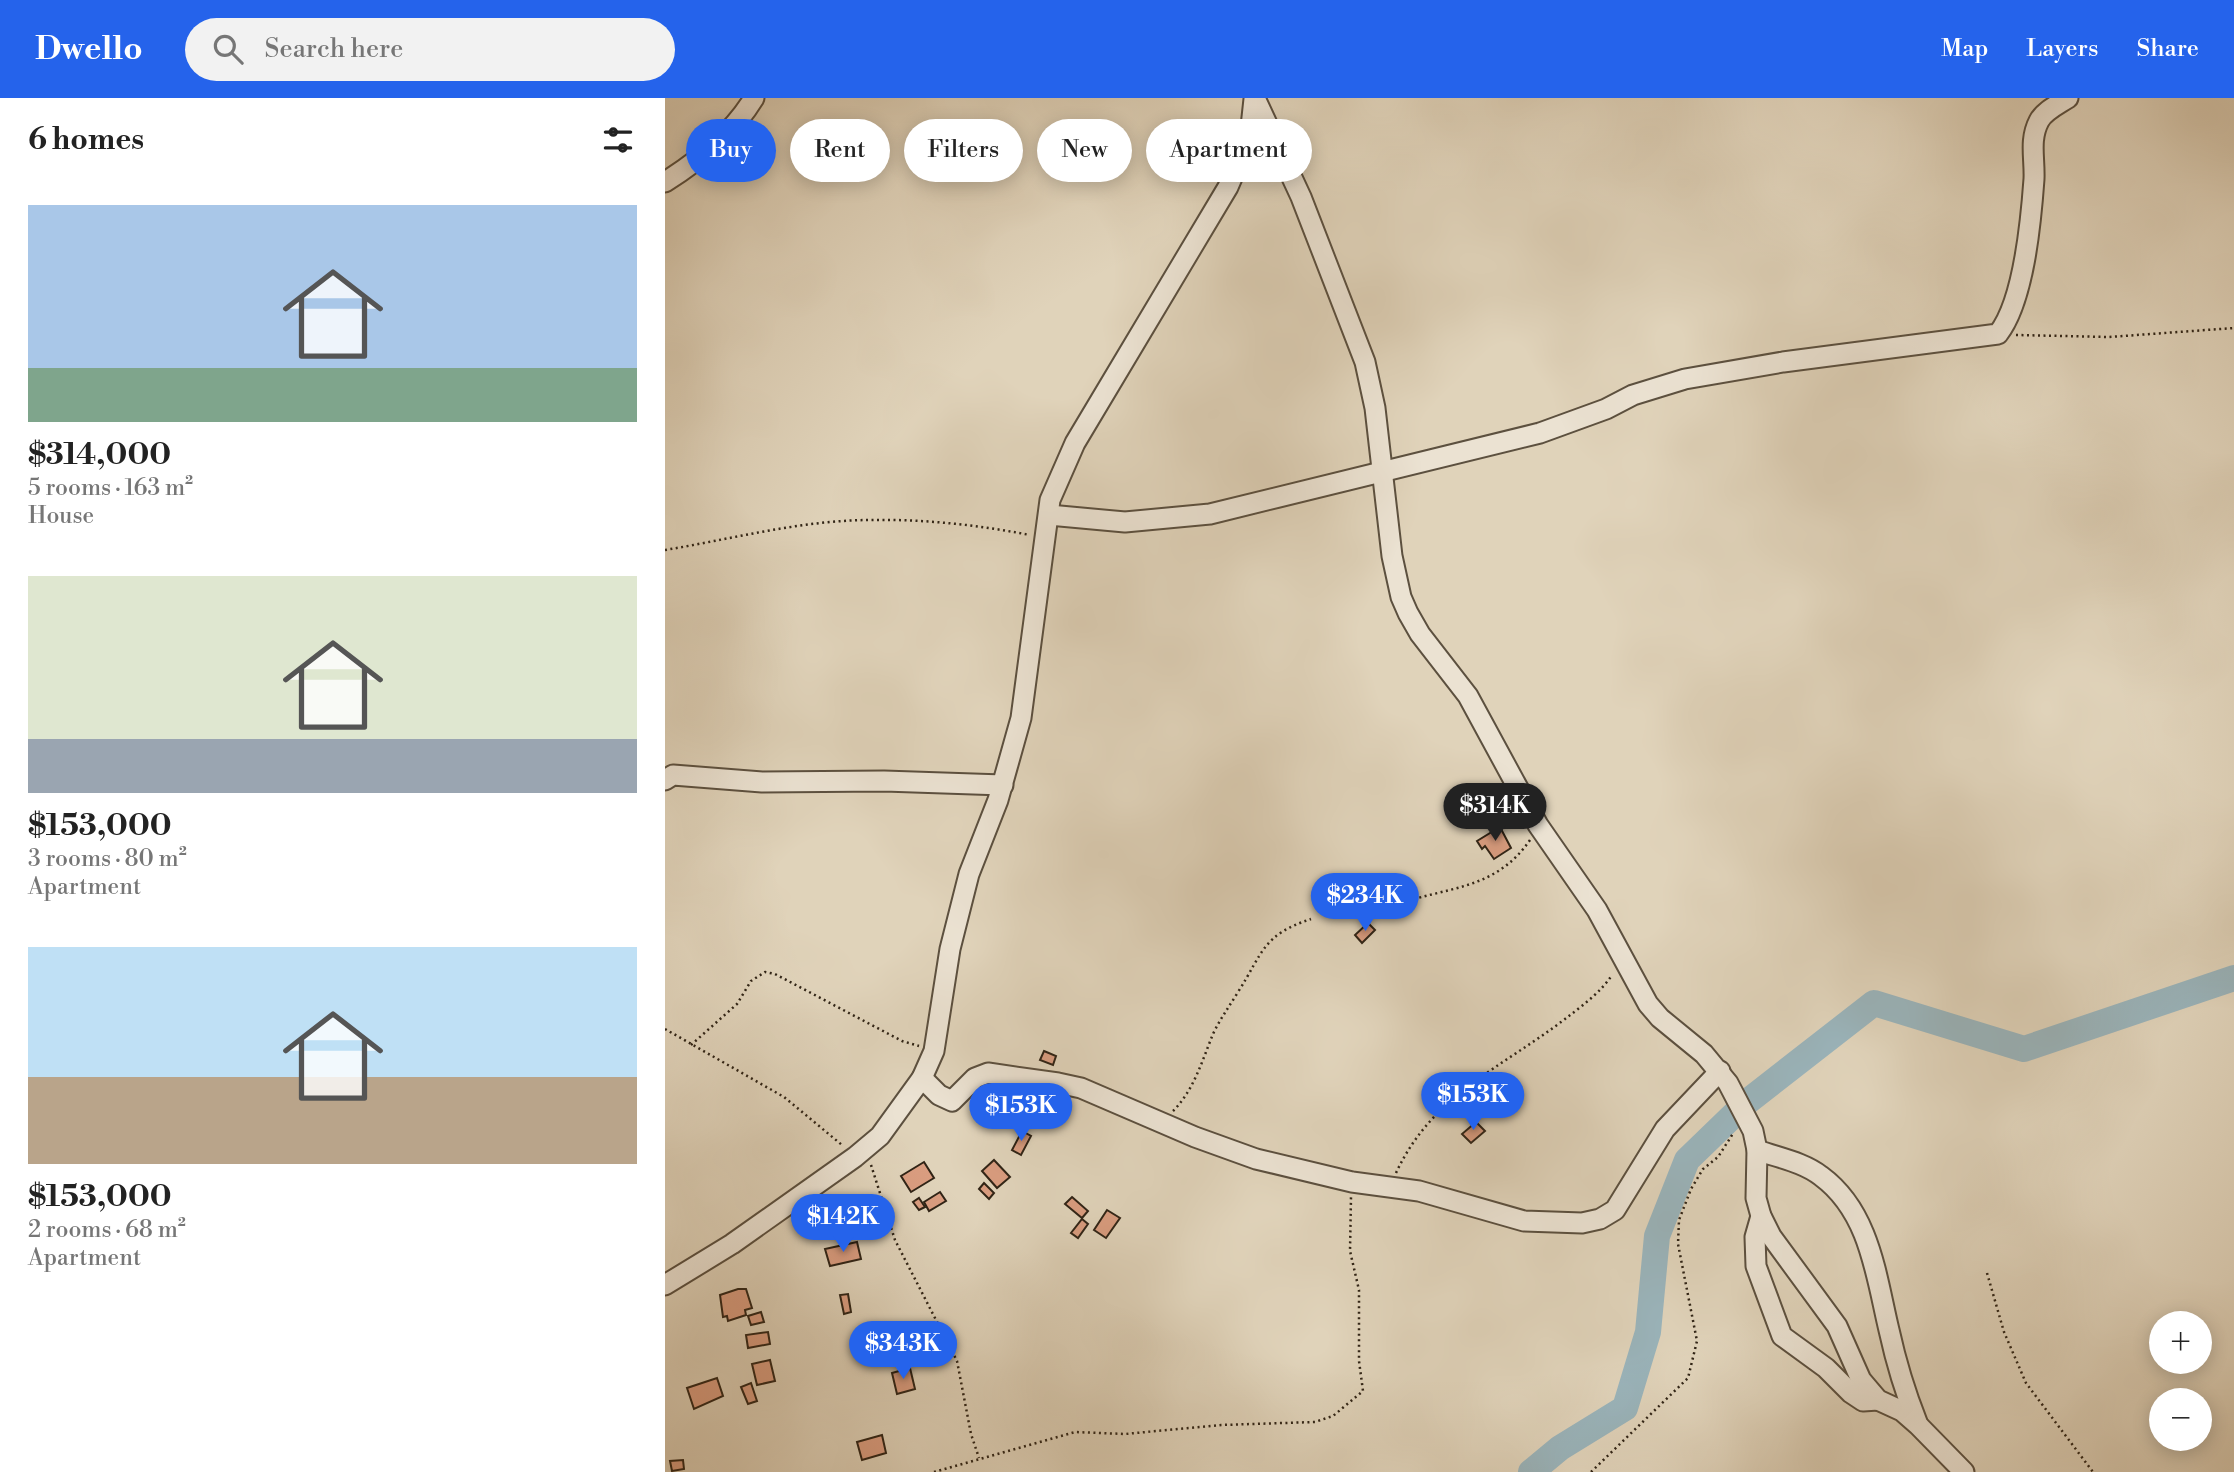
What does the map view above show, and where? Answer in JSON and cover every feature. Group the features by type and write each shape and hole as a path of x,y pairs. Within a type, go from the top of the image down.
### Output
{"street":[{"path":"665,182 708,152 734,127 754,98"},
{"path":"1255,98 1310,216 1365,362 1375,408 1388,529 1401,597 1420,634 1482,719 1538,825 1597,910 1648,1004 1724,1077 1746,1113 1757,1150 1756,1198 1761,1216 1771,1236 1837,1326 1861,1380 1878,1399 1902,1411 1918,1425 1964,1472"},
{"path":"665,1285 732,1244 860,1153 880,1136 922,1078 933,1051 957,917 969,874 1003,785 1028,680 1043,538 1057,481 1075,443 1228,187 1250,136 1255,98"},
{"path":"1049,515 1125,522 1163,521 1223,511 1540,433 1633,396 1685,379 1783,362 1999,334 2007,322 2019,280 2034,178 2035,130 2040,118 2068,98"},
{"path":"665,780 673,775 762,782 884,780 1003,785"},
{"path":"922,1078 939,1094 952,1101 975,1078 988,1073 1081,1088 1195,1137 1256,1159 1352,1182 1391,1185 1448,1198 1524,1222 1582,1223 1600,1219 1624,1199 1665,1129 1724,1077"},
{"path":"1757,1150 1806,1166 1840,1193 1852,1209 1867,1244 1903,1386 1918,1425"},
{"path":"1761,1216 1755,1237 1756,1266 1782,1336 1793,1347 1826,1368 1863,1401 1878,1399"}],"path":[{"path":"1999,334 2109,337 2234,328"},
{"path":"665,550 837,522 871,520 977,525 1043,538"},
{"path":"1392,906 1426,894 1466,888 1495,875 1519,856 1538,825"},
{"path":"1163,1122 1177,1107 1198,1074 1223,1012 1254,961 1283,928 1311,919"},
{"path":"1391,1185 1407,1149 1421,1128 1471,1082 1511,1058 1577,1010 1606,985 1621,954"},
{"path":"691,1045 737,1004 751,981 765,972 775,974 902,1041 933,1051"},
{"path":"665,1029 784,1097 860,1153 895,1240 957,1362 971,1434 979,1458"},
{"path":"1591,1472 1688,1378 1697,1342 1678,1244 1679,1220 1691,1189 1703,1169 1718,1157 1746,1113"},
{"path":"934,1472 1075,1432 1125,1434 1221,1424 1290,1424 1315,1422 1332,1416 1363,1391 1359,1361 1359,1290 1350,1251 1352,1182"},
{"path":"1987,1273 2004,1332 2026,1383 2093,1472"}],"building":[{"path":"1500,827 1511,848 1494,859 1485,846 1482,849 1477,841"},
{"path":"1368,923 1375,930 1362,943 1355,935"},
{"path":"1044,1051 1056,1056 1053,1065 1040,1060"},
{"path":"1012,1102 1032,1110 1025,1126 1005,1118"},
{"path":"1476,1122 1485,1131 1471,1143 1462,1134"},
{"path":"1022,1131 1031,1136 1021,1155 1012,1150"},
{"path":"994,1160 1010,1177 997,1188 982,1171"},
{"path":"924,1162 934,1178 911,1192 901,1176"},
{"path":"984,1183 994,1193 989,1199 979,1189"},
{"path":"940,1192 946,1201 929,1211 924,1202"},
{"path":"1072,1197 1088,1211 1082,1218 1065,1204"},
{"path":"919,1198 925,1207 919,1210 913,1202"},
{"path":"1107,1210 1120,1218 1106,1238 1094,1230"},
{"path":"837,1215 840,1227 817,1234 813,1222"},
{"path":"1082,1219 1088,1224 1078,1238 1071,1233"},
{"path":"857,1242 861,1259 830,1266 825,1249"},
{"path":"746,1289 752,1308 745,1310 746,1315 728,1321 727,1316 723,1317 720,1295"},
{"path":"848,1294 851,1312 844,1314 840,1295"},
{"path":"761,1312 764,1322 751,1325 748,1316"},
{"path":"768,1332 770,1344 748,1348 746,1335"},
{"path":"770,1360 775,1381 757,1385 752,1364"},
{"path":"910,1368 915,1389 897,1394 892,1373"},
{"path":"717,1378 723,1396 694,1409 687,1388"},
{"path":"751,1383 757,1401 748,1404 741,1387"},
{"path":"882,1435 886,1453 862,1460 857,1442"},
{"path":"683,1460 684,1469 672,1471 670,1461"}],"waterway":[{"path":"1531,1472 1560,1448 1625,1408 1648,1332 1657,1236 1687,1160 1747,1102 1874,1003 2024,1049 2234,978"}]}
